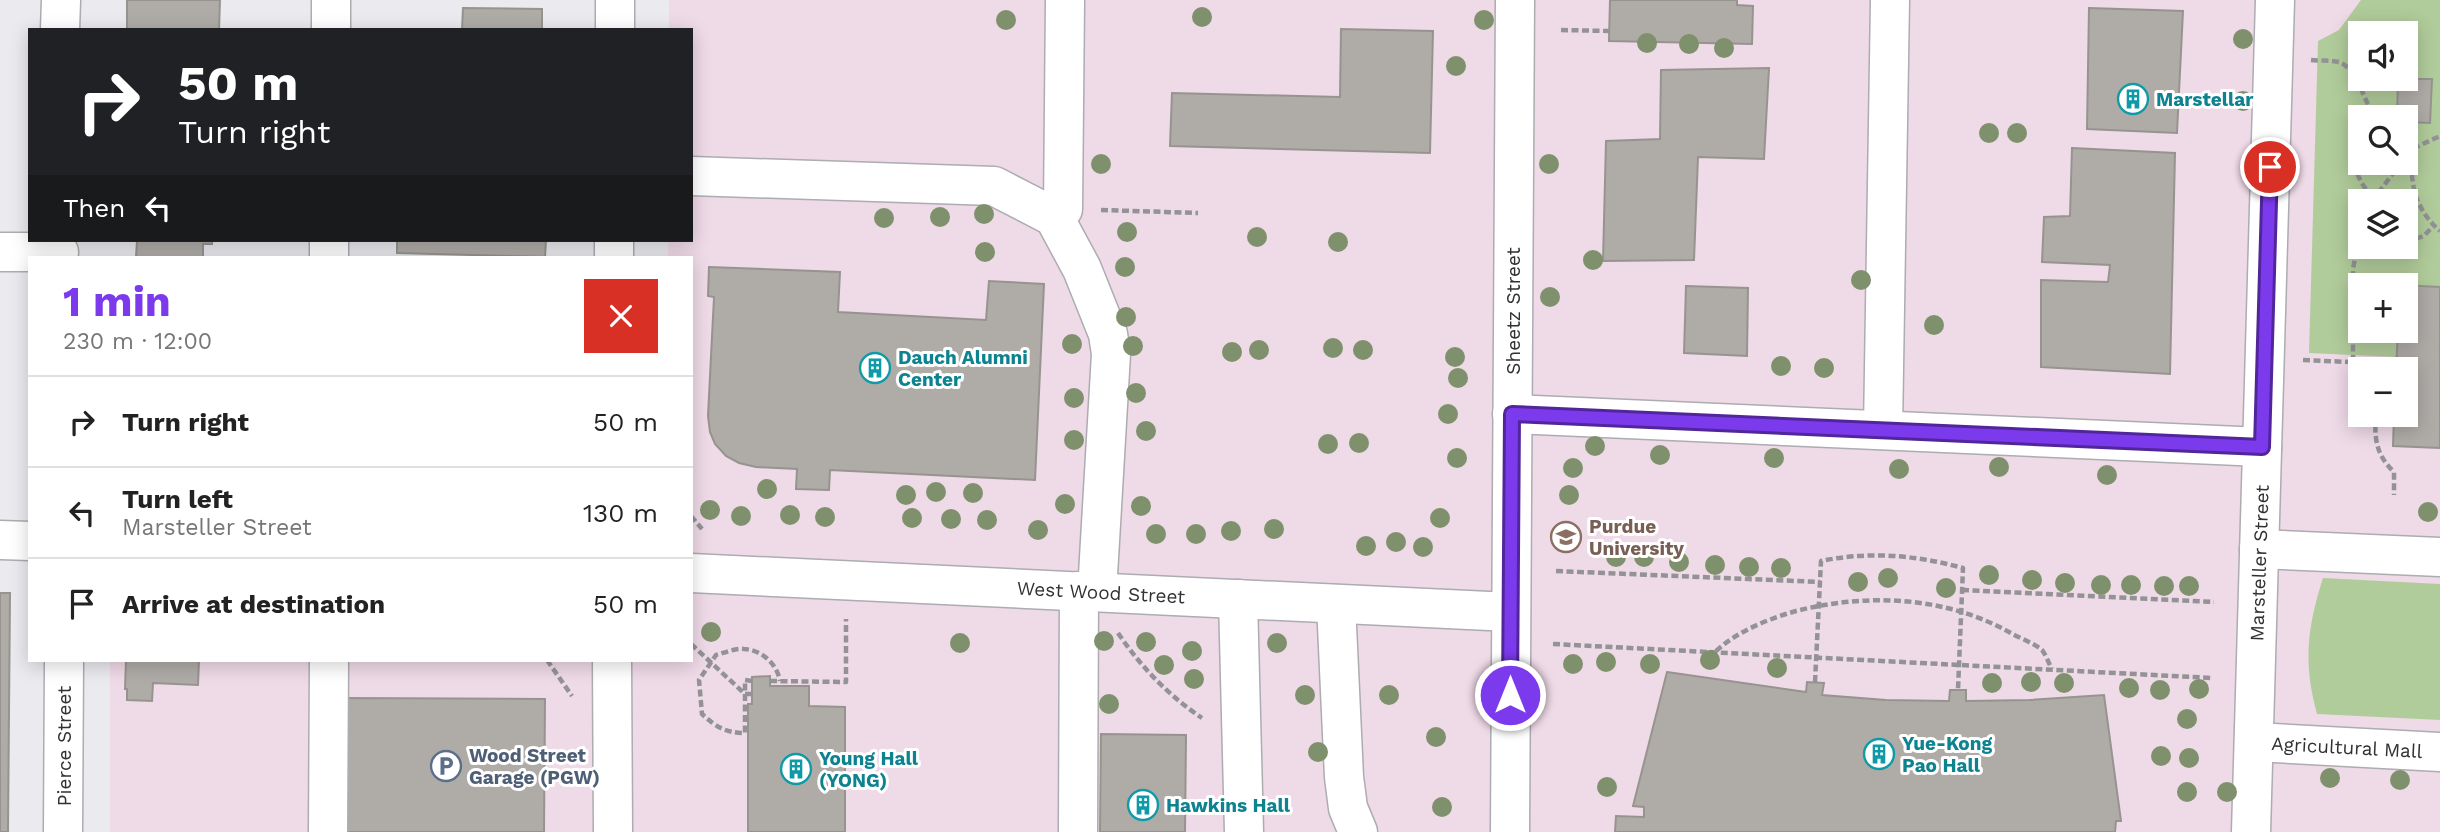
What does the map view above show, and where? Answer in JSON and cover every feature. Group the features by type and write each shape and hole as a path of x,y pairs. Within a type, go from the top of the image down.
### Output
{"street":[{"path":"60,28 61,0"},
{"path":"331,0 331,28"},
{"path":"615,0 615,28"},
{"path":"1065,0 1059,213 1108,334 1111,354 1088,592 1078,832"},
{"name":"Sheetz Street","path":"1510,832 1515,0"},
{"path":"1883,430 1890,0"},
{"name":"Marsteller Street","path":"2251,832 2275,0"},
{"path":"693,176 993,186 1059,213"},
{"path":"0,252 59,250"},
{"path":"1512,414 2262,447"},
{"path":"0,540 28,541"},
{"path":"2259,549 2440,557"},
{"name":"West Wood Street","path":"693,573 1510,612"},
{"path":"1238,599 1244,832"},
{"path":"1336,604 1344,777 1348,808 1358,832"},
{"name":"Pierce Street","path":"63,832 64,662"},
{"path":"328,832 329,662"},
{"path":"612,662 613,832"},
{"name":"Agricultural Mall","path":"2254,742 2440,751"}],"path":[{"path":"1561,30 1609,31"},
{"path":"2311,61 2347,65 2353,72 2368,105"},
{"path":"2418,146 2440,136"},
{"path":"2381,189 2392,175"},
{"path":"2413,175 2413,192 2418,206 2440,231"},
{"path":"1059,213 1198,213"},
{"path":"2418,238 2424,236 2434,225"},
{"path":"2353,357 2355,259"},
{"path":"2303,360 2348,362"},
{"path":"2376,427 2377,449 2381,458 2394,472 2394,495"},
{"path":"693,518 702,529"},
{"path":"1815,682 1821,561 1849,555 1893,555 1932,560 1963,568 1958,690"},
{"path":"1556,571 1820,582"},
{"path":"1962,590 2214,602"},
{"path":"1715,652 1728,640 1773,618 1819,605 1851,600 1891,600 1961,611 1997,625 2042,650 2052,670"},
{"path":"770,681 846,681 846,613"},
{"path":"1114,626 1147,672 1171,696 1210,723"},
{"path":"1553,645 2212,678"},
{"path":"693,646 745,694 751,694"},
{"path":"752,681 744,680 745,733 733,733 716,727 702,714 698,694 699,680 709,662 716,656 745,649 762,654 774,664 780,681"},
{"path":"548,662 575,699"}],"shaded area":[{"name":"Purdue University","path":"669,0 2440,0 2440,832 110,832 110,662 693,662 693,256 668,256 668,242 693,242 693,28 669,28"}],"green space":[{"path":"2361,0 2440,0 2440,287 2418,286 2418,273 2348,273 2348,343 2398,343 2397,357 2309,353 2318,41 2339,30"},
{"path":"2323,578 2440,584 2440,720 2317,714 2310,678 2309,646 2313,613"}],"building":[{"path":"127,0 220,0 219,28 127,28"},
{"path":"1610,0 1737,0 1737,5 1753,6 1752,44 1609,41"},
{"path":"463,8 542,9 542,28 462,28"},
{"name":"Marstellar","path":"2089,8 2183,11 2177,133 2087,129"},
{"path":"1341,29 1433,31 1430,153 1170,146 1172,93 1340,97"},
{"path":"1769,68 1764,159 1698,157 1694,260 1603,261 1606,141 1660,139 1661,70"},
{"path":"2418,79 2432,79 2430,123 2418,122 2418,105 2397,105 2398,91 2418,91"},
{"path":"2072,148 2175,153 2170,374 2041,367 2041,280 2108,282 2110,265 2042,262 2044,217 2070,216"},
{"path":"137,242 212,242 203,244 203,256 136,256"},
{"path":"397,242 546,242 545,256 397,253"},
{"name":"Dauch Alumni Center","path":"709,267 840,272 838,312 986,320 989,281 1044,284 1035,480 830,470 829,490 796,489 797,469 756,467 726,456 715,444 708,416 714,297 708,296"},
{"path":"1686,286 1748,288 1747,356 1684,353"},
{"path":"2418,286 2440,287 2440,448 2393,446 2394,427 2418,427 2418,357 2397,357 2397,343 2418,343"},
{"path":"0,593 10,593 8,832 0,832"},
{"path":"126,662 199,662 198,685 153,683 152,701 127,700"},
{"name":"Yue-Kong Pao Hall","path":"1667,672 1806,692 1807,682 1824,683 1822,695 1886,700 1949,701 1950,690 1966,690 1966,701 2104,695 2121,821 2116,821 2115,832 1615,832 1616,816 1644,817 1644,807 1633,806"},
{"name":"Young Hall (YONG)","path":"770,676 770,686 809,686 809,706 845,707 845,832 748,832 748,704 752,704 752,677"},
{"name":"Wood Street Garage (PGW)","path":"347,698 545,699 544,832 347,832"},
{"name":"Hawkins Hall","path":"1101,734 1186,735 1185,832 1100,832"}],"place":[{"name":"Marstellar","path":"2133,99"},
{"name":"Dauch Alumni Center","path":"875,368"},
{"name":"Purdue University","path":"1566,537"},
{"name":"Yue-Kong Pao Hall","path":"1879,754"},
{"name":"Wood Street Garage (PGW)","path":"446,766"},
{"name":"Young Hall (YONG)","path":"796,769"},
{"name":"Hawkins Hall","path":"1143,805"}],"route":[{"path":"1510,695 1512,414 2262,447 2270,167"}]}
